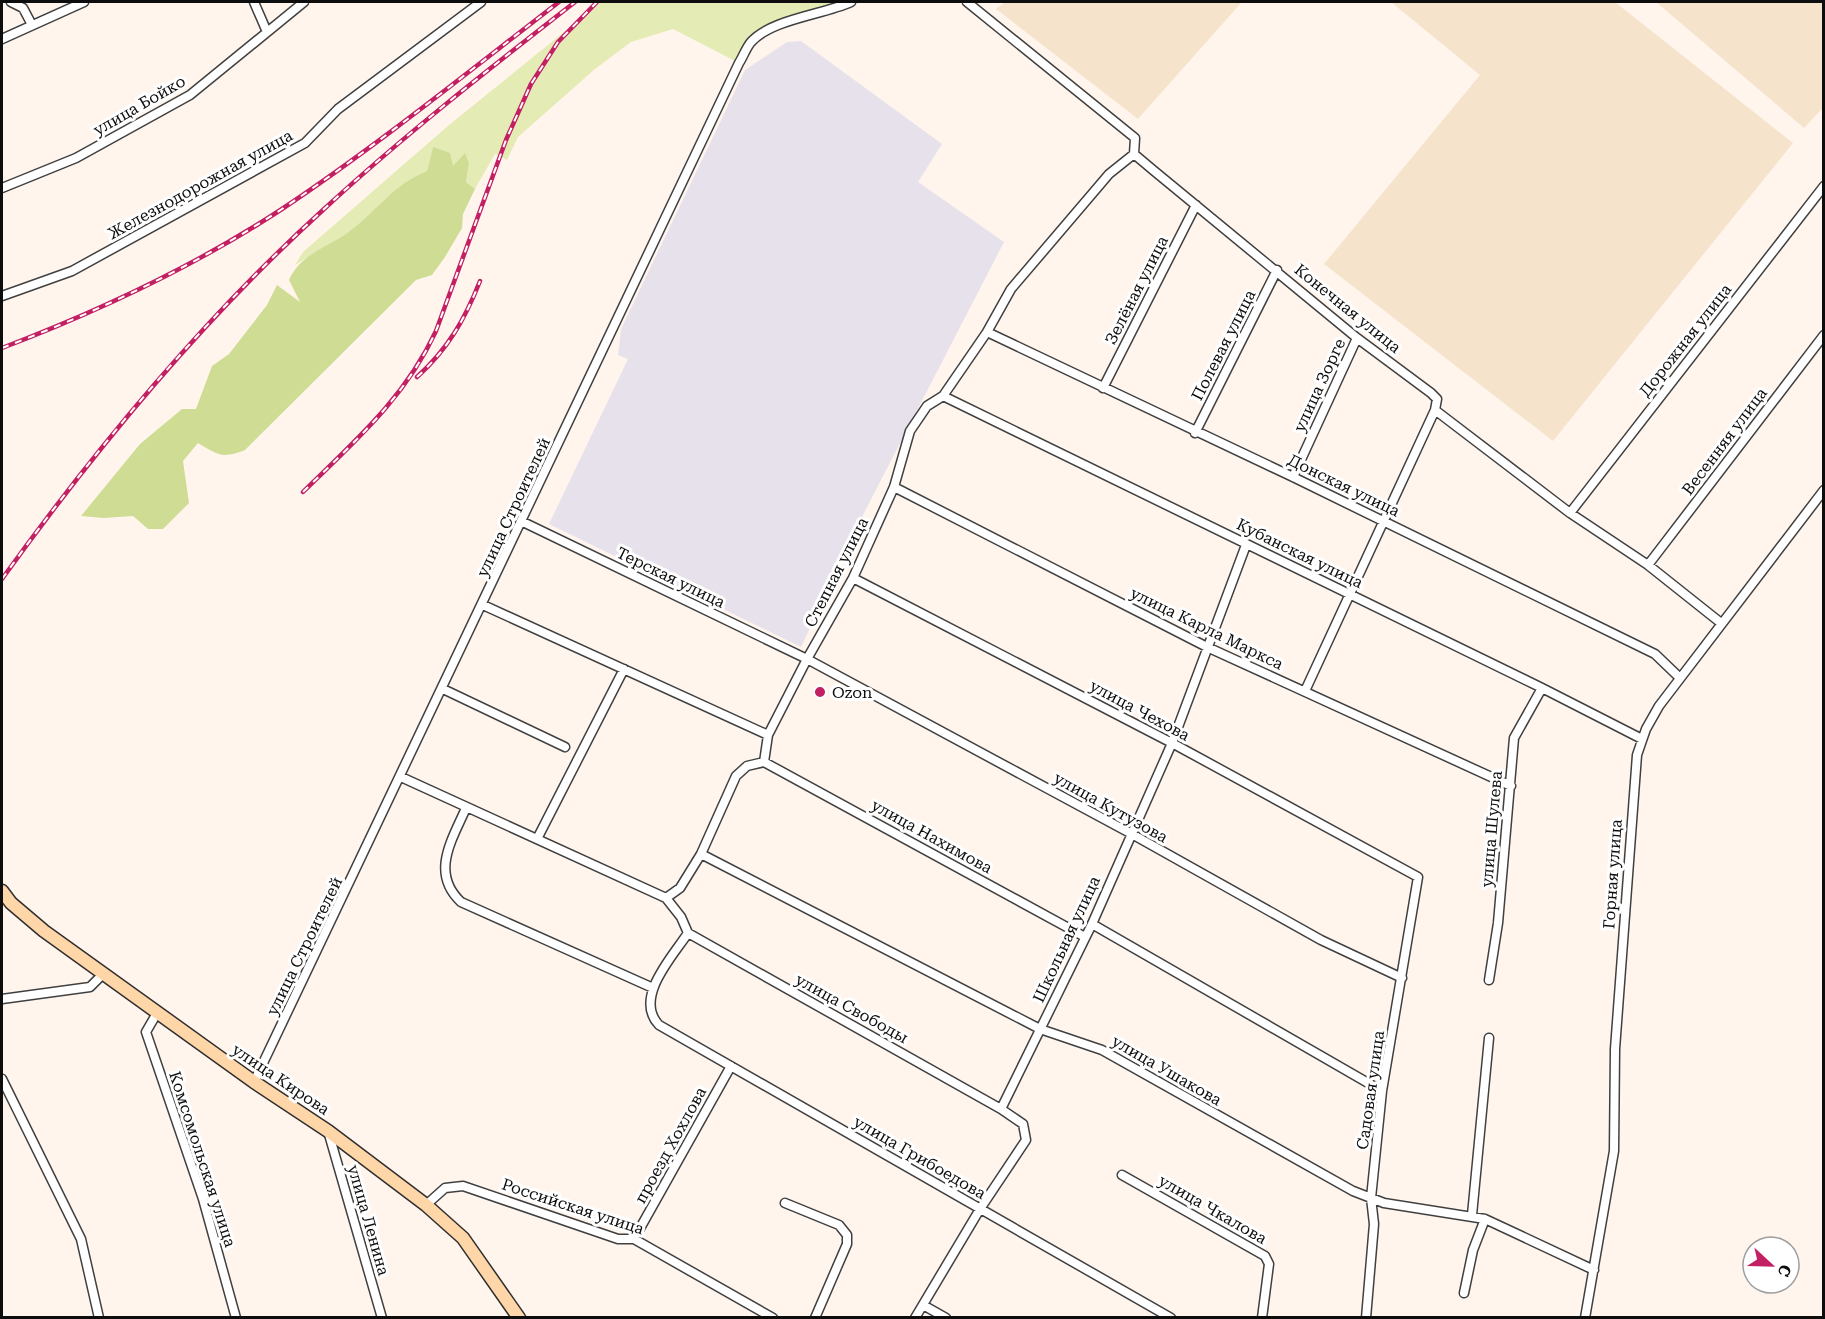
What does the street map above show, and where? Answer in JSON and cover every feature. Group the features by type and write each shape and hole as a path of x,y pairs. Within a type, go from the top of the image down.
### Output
{"main road":[{"name":"улица Кирова","path":"2,891 11,903 44,931 254,1082 328,1131 426,1205 463,1238 519,1317"}],"street":[{"path":"11,2 24,5 32,25"},
{"path":"2,39 67,5 84,2"},
{"path":"254,2 267,32"},
{"name":"улица Бойко","path":"2,188 76,158 190,94 304,2"},
{"name":"Железнодорожная улица","path":"2,296 72,271 305,143 338,108 480,2"},
{"name":"улица Строителей","path":"254,1082 402,777 751,42 783,24 851,2"},
{"name":"Конечная улица","path":"967,2 1135,138 1134,154 1357,338 1431,393 1437,399 1435,411 1570,513 1648,565 1721,623"},
{"name":"Степная улица","path":"764,762 768,735 807,659 853,578 894,487 910,431 927,406 943,396 987,332 1011,289 1109,174 1134,154"},
{"name":"Дорожная улица","path":"1570,513 1824,186"},
{"name":"Зелёная улица","path":"1103,388 1196,205"},
{"name":"Полевая улица","path":"1195,433 1277,270"},
{"name":"Донская улица","path":"987,332 1195,433 1293,477 1655,654 1680,678"},
{"name":"Весенняя улица","path":"1648,565 1824,335"},
{"name":"улица Зорге","path":"1293,477 1357,338"},
{"name":"Кубанская улица","path":"943,396 1351,594 1642,740"},
{"path":"1305,691 1435,411"},
{"name":"улица Карла Маркса","path":"894,487 1207,647 1511,786"},
{"name":"Горная улица","path":"1585,1317 1614,1151 1615,1049 1637,755 1659,706 1824,490"},
{"name":"Терская улица","path":"523,522 807,659"},
{"name":"Школьная улица","path":"1001,1109 1092,924 1130,833 1172,743 1246,545"},
{"name":"улица Чехова","path":"853,578 1172,743 1412,872"},
{"path":"483,604 768,735"},
{"name":"улица Кутузова","path":"807,659 1130,833 1321,940 1402,978"},
{"path":"537,839 624,669"},
{"name":"улица Шулева","path":"1489,980 1498,923 1514,738 1542,688"},
{"path":"443,689 565,747"},
{"path":"666,898 680,888 701,854 736,777 747,766 764,762"},
{"name":"улица Нахимова","path":"764,762 1085,937"},
{"path":"402,777 666,898 681,917 688,933 653,988 468,906 454,896 446,879 444,861 466,808"},
{"name":"улица Ушакова","path":"701,854 1040,1029 1102,1050 1308,1168 1371,1198 1384,1203 1472,1215 1485,1219 1594,1270"},
{"name":"Садовая улица","path":"1366,1317 1374,1224 1371,1198 1383,1091 1419,884 1418,877 1412,872"},
{"path":"1092,924 1383,1091"},
{"name":"улица Свободы","path":"688,933 1001,1109"},
{"path":"2,999 90,987 104,974"},
{"name":"улица Грибоедова","path":"653,988 650,1005 655,1021 1171,1317"},
{"name":"Комсомольская улица","path":"158,1013 146,1032 203,1199 236,1317"},
{"path":"1472,1215 1489,1038"},
{"name":"проезд Хохлова","path":"634,1239 731,1066"},
{"path":"2,1079 81,1239 99,1317"},
{"path":"915,1317 1027,1134 1023,1124 1001,1109"},
{"name":"улица Ленина","path":"328,1131 382,1317"},
{"name":"улица Чкалова","path":"1122,1174 1265,1256 1269,1264 1262,1317"},
{"name":"Российская улица","path":"426,1205 445,1188 463,1186 618,1239 634,1239 772,1317"},
{"path":"785,1203 839,1225 847,1235 847,1244 815,1317"},
{"path":"1464,1293 1473,1250 1485,1219"},
{"path":"923,1305 946,1317"}],"shaded area":[{"path":"1005,2 1242,2 1138,119 996,9"},
{"path":"1391,2 1615,2 1793,143 1553,441 1324,264 1480,75"},
{"path":"1656,2 1823,2 1823,108 1804,128"},
{"path":"801,41 942,144 918,182 1004,242 864,513 801,647 549,524 628,359 618,355 621,329 745,70 787,42"}],"green space":[{"path":"601,2 839,2 779,20 765,27 743,47 735,61 673,29 631,42 595,69 518,137 507,160 495,154 475,189 466,182 469,163 465,154 453,166 433,147 427,171 415,176 395,190 344,236 295,265 303,252 449,125"},
{"path":"433,147 450,153 453,166 465,153 469,163 466,182 475,189 463,214 462,228 432,275 416,280 245,450 225,455 198,443 183,461 189,503 163,529 148,529 133,516 104,518 81,516 140,444 182,409 196,409 212,366 229,354 267,305 277,285 300,302 289,280 300,264 350,231 404,183 427,171"}],"railway":[{"path":"2,348 74,319 146,286 249,230 353,160 559,2"},
{"path":"2,579 113,433 193,340 278,252 415,129 575,2"},
{"path":"303,492 377,418 424,355 436,331 506,140 531,84 558,42 597,2"},
{"path":"417,377 447,344 468,308 480,281"}],"place":[{"name":"Ozon","path":"820,692"}]}
